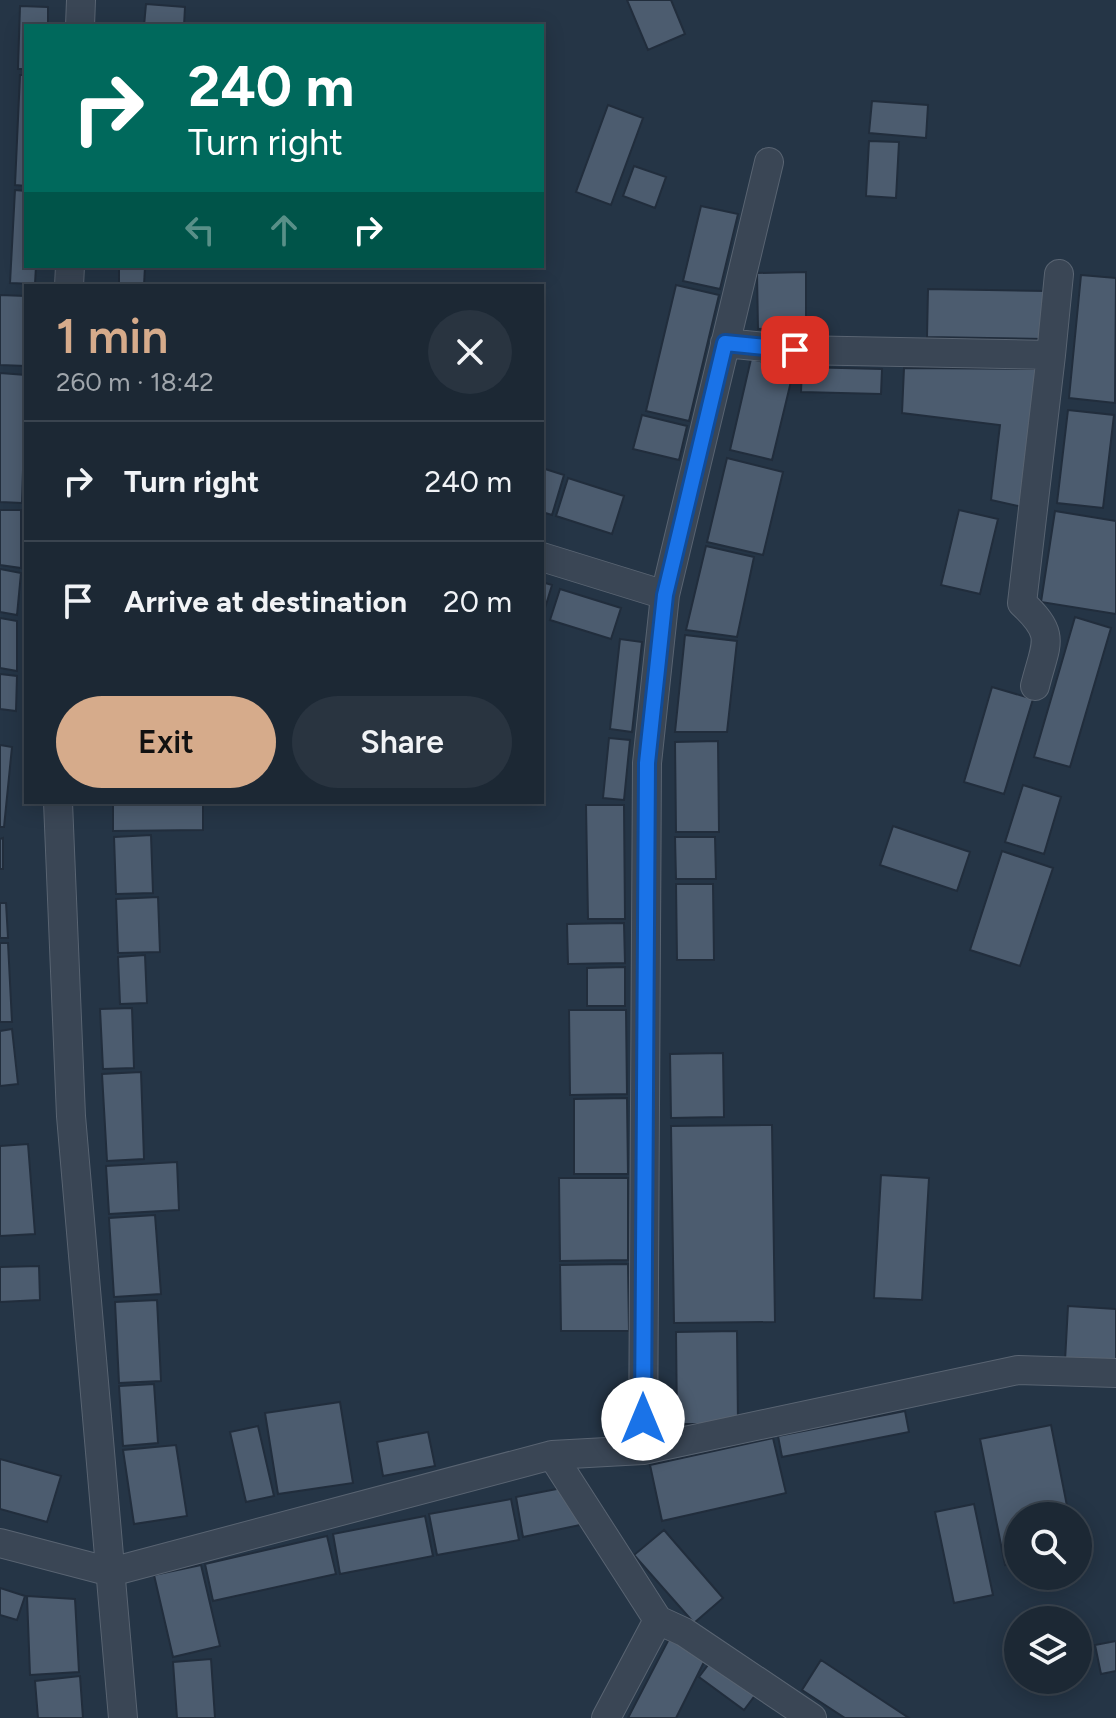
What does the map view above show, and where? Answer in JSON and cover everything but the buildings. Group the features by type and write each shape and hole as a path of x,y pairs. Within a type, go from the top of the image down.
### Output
{"street":[{"path":"80,24 81,0"},
{"path":"643,1450 647,763 665,595 769,162"},
{"path":"1035,686 1047,637 1044,624 1022,603 1059,274"},
{"path":"725,343 795,350 1051,355"},
{"path":"544,558 665,595"},
{"path":"58,804 71,1116 123,1718"},
{"path":"0,1543 111,1572 552,1455 643,1450 1018,1370 1116,1373"},
{"path":"552,1455 658,1620 684,1632 812,1718"},
{"path":"606,1718 658,1620"}],"route":[{"path":"643,1419 647,763 665,595 725,343 795,350"}]}
